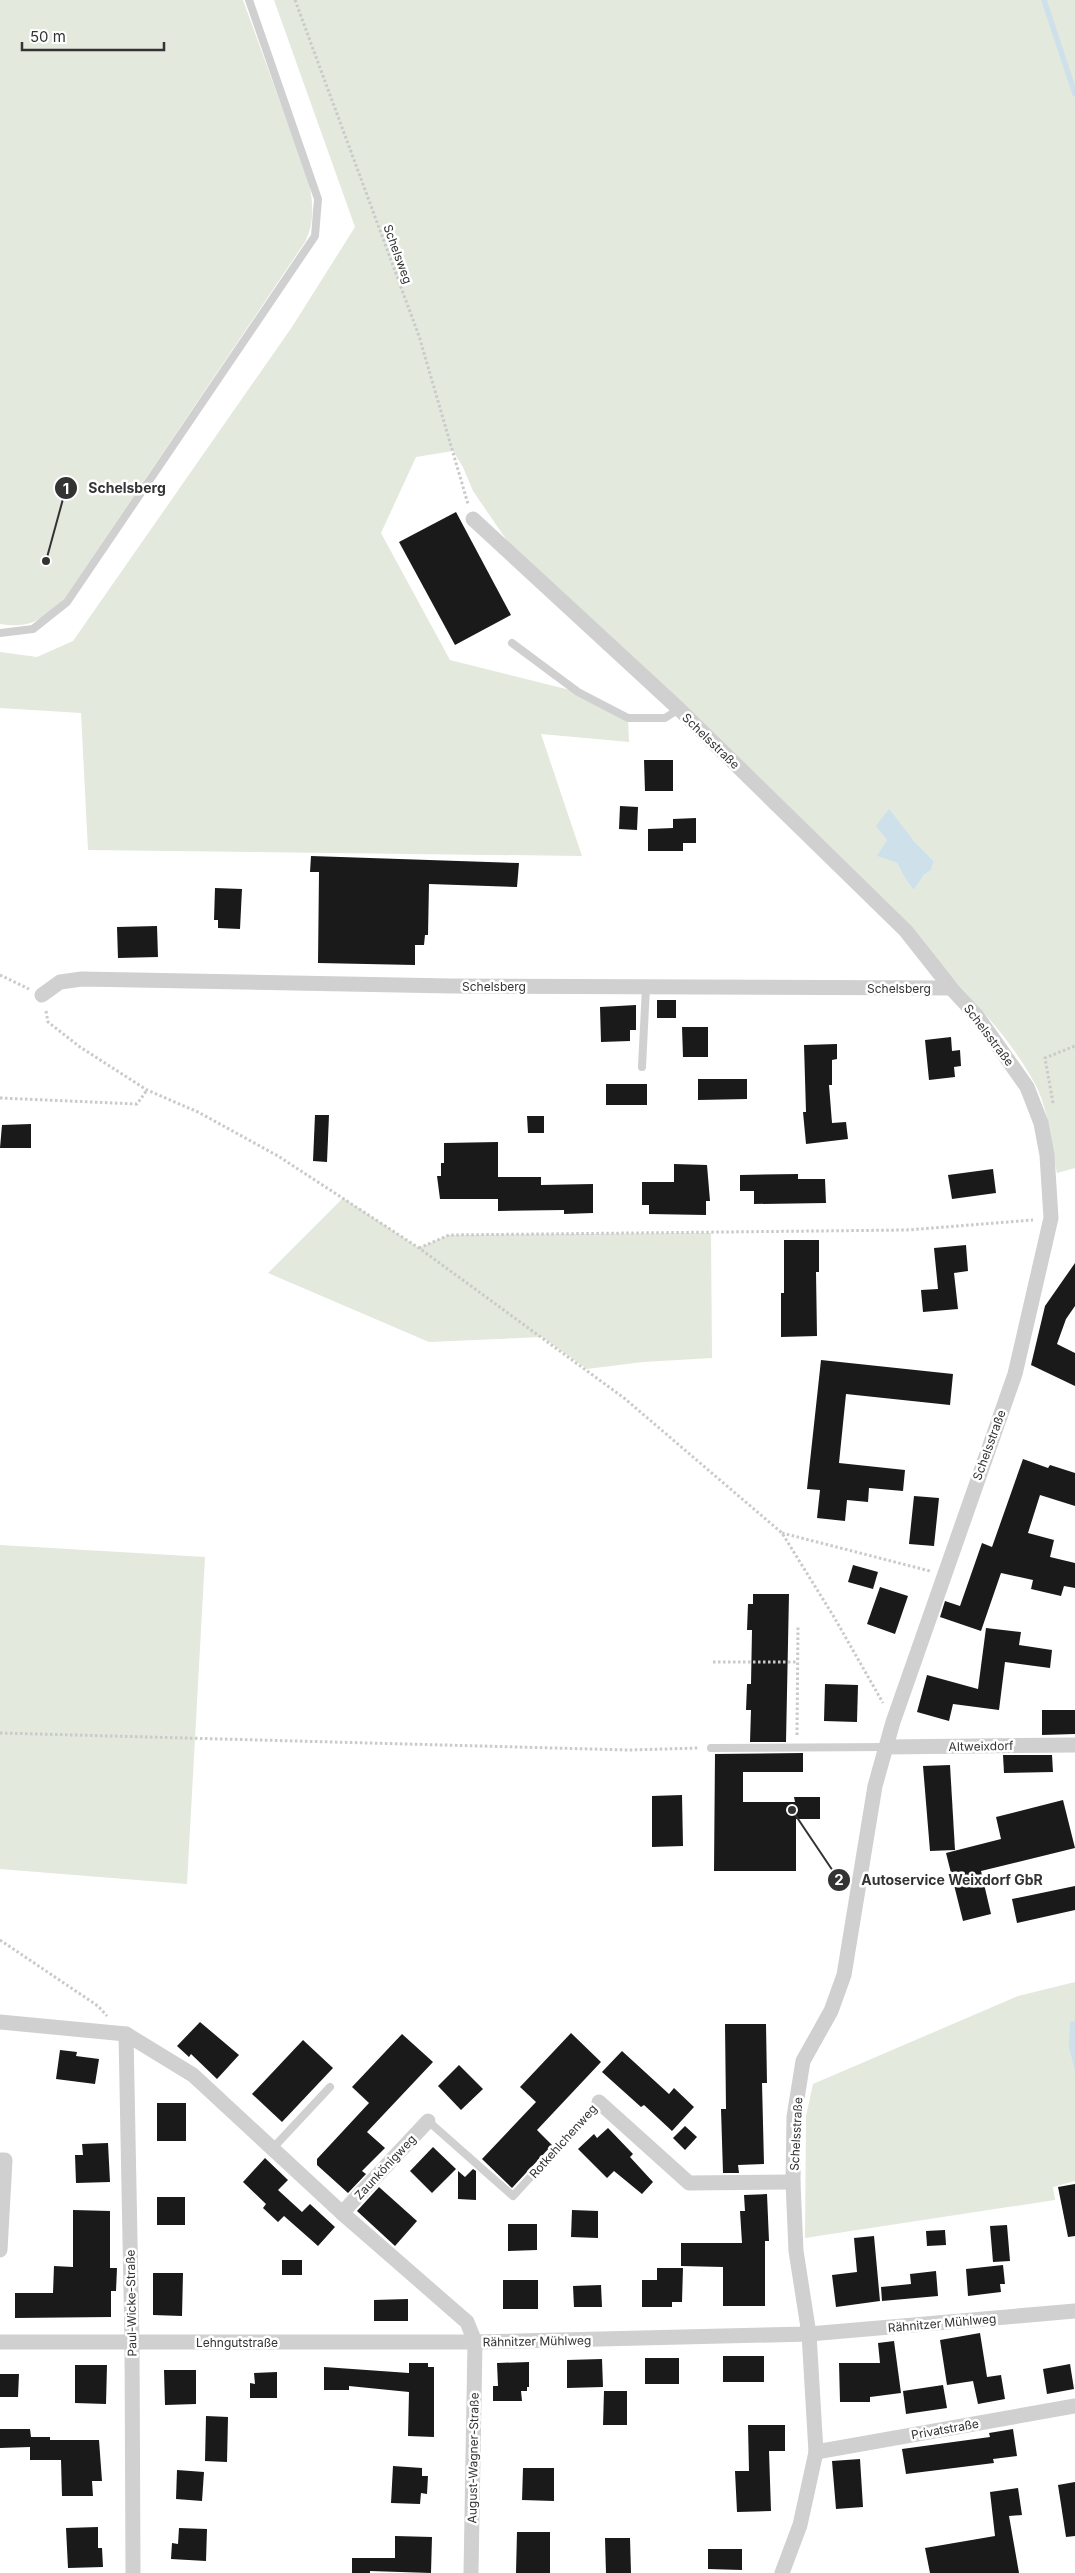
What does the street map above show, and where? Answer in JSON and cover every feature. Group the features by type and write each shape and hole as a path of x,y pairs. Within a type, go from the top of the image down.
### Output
{"street":[{"name":"Schelsstraße","path":"473,519 678,709 906,931 951,988 977,1016 1027,1087 1043,1131 1051,1218 1014,1374 893,1722 875,1786 844,1975 830,2011 803,2060 794,2117 793,2182 796,2251 809,2334 816,2452 800,2525 782,2573"},
{"name":"Schelsberg","path":"42,995 60,982 82,979 646,987 951,988"},
{"name":"Altweixdorf","path":"886,1747 1075,1745"},
{"name":"Rähnitzer Mühlweg","path":"0,2022 126,2034 192,2074 342,2213 467,2322 475,2342 809,2334 1075,2311"},
{"name":"Paul-Wicke-Straße","path":"126,2034 132,2342 133,2573"},
{"name":"Rotkehlchenweg","path":"598,2102 689,2183 793,2182"},
{"name":"Zaunkönigweg","path":"342,2213 428,2121"},
{"path":"0,2160 5,2160 0,2250"},
{"name":"Lehngutstraße","path":"0,2342 475,2342"},
{"name":"August-Wagner-Straße","path":"471,2573 475,2342"},
{"name":"Privatstraße","path":"816,2452 1075,2406"}],"lane":[{"path":"0,633 32,629 67,602 315,236 318,199 249,0"},
{"path":"512,643 578,692 628,718 665,718 678,709"},
{"path":"642,1067 646,987"},
{"path":"711,1748 886,1747"},
{"path":"273,2148 330,2088"},
{"name":"Rotkehlchenweg","path":"428,2121 513,2196 598,2102"}],"path":[{"name":"Schelsweg","path":"295,0 419,336 473,519"},
{"path":"0,975 42,995 48,1022 80,1047 147,1090 198,1112 278,1156 419,1248 624,1398 782,1533 834,1617 893,1722"},
{"path":"1053,1109 1045,1058 1075,1046"},
{"path":"0,1098 137,1104 147,1090"},
{"path":"419,1248 449,1235 907,1230 1051,1218"},
{"path":"782,1533 943,1574"},
{"path":"797,1748 798,1626"},
{"path":"713,1662 798,1662"},
{"path":"0,1733 628,1750 711,1748"},
{"path":"0,1940 98,2006 126,2034"}],"shaded area":[{"path":"0,0 243,0 309,182 312,205 312,220 305,242 65,598 43,617 28,624 20,625 0,624"},
{"path":"274,0 1075,0 1075,1168 1057,1173 1047,1116 1040,1094 1018,1056 988,1017 955,981 510,545 473,491 463,467 453,451 416,457 381,533 450,660 578,692 628,718 629,742 541,734 582,856 88,850 81,713 0,708 0,652 37,657 73,641 292,327 355,227","holes":["887,840 913,840 934,861 931,870 924,875 914,890 897,863 878,856"]},
{"path":"343,1198 419,1248 449,1235 711,1233 712,1358 643,1362 587,1369 542,1337 429,1342 268,1273"},
{"path":"0,1545 205,1557 187,1884 0,1869"},
{"path":"1075,1982 1075,2181 1053,2187 1055,2200 805,2238 806,2116 813,2084 1018,1996"}],"water":[{"path":"889,809 913,840 934,861 931,870 924,875 914,890 897,863 877,856 887,840 876,826"},
{"path":"1075,2021 1075,2070 1069,2047 1070,2022"}],"building":[{"path":"456,512 511,615 455,645 399,542"},
{"path":"644,760 673,760 673,791 645,791"},
{"path":"620,806 638,807 637,830 619,829"},
{"path":"696,818 696,843 683,843 683,851 648,851 648,829 673,828 673,819"},
{"path":"311,856 519,863 517,887 429,884 428,935 425,935 424,945 415,945 415,965 318,963 319,872 310,872"},
{"path":"215,888 242,889 240,929 218,928 218,920 214,920"},
{"path":"157,926 158,957 118,958 117,927"},
{"path":"657,1000 676,1000 676,1018 657,1018"},
{"path":"636,1005 636,1030 630,1030 630,1041 601,1042 600,1007"},
{"path":"682,1027 708,1027 708,1057 683,1057"},
{"path":"951,1037 952,1051 960,1050 961,1066 954,1067 955,1077 929,1080 925,1040"},
{"path":"837,1044 837,1059 832,1060 832,1085 829,1085 832,1123 846,1122 848,1139 806,1144 803,1112 806,1112 804,1045"},
{"path":"698,1079 747,1079 747,1099 698,1100"},
{"path":"606,1084 647,1084 647,1105 606,1105"},
{"path":"315,1115 329,1115 327,1162 313,1161"},
{"path":"527,1116 544,1116 544,1133 528,1133"},
{"path":"31,1124 31,1148 0,1148 2,1125"},
{"path":"498,1142 498,1177 541,1177 541,1185 593,1184 593,1213 564,1214 564,1210 498,1211 498,1199 440,1199 437,1176 441,1176 441,1163 444,1163 444,1143"},
{"path":"674,1164 707,1165 710,1201 706,1201 706,1215 649,1214 649,1205 642,1205 642,1182 674,1182"},
{"path":"993,1169 996,1193 952,1199 948,1175"},
{"path":"798,1174 798,1179 825,1179 826,1203 754,1204 754,1191 740,1191 740,1175"},
{"path":"784,1240 819,1240 819,1272 816,1272 817,1336 781,1337 781,1293 784,1293"},
{"path":"966,1245 968,1271 954,1273 958,1309 923,1312 921,1290 938,1289 934,1248"},
{"path":"1075,1263 1075,1306 1066,1319 1057,1344 1075,1353 1075,1386 1031,1365 1045,1306"},
{"path":"821,1360 953,1374 950,1405 846,1394 839,1463 905,1470 903,1491 869,1488 868,1502 847,1500 845,1521 817,1518 820,1490 807,1489"},
{"path":"1023,1459 1048,1468 1050,1465 1075,1473 1075,1506 1040,1495 1028,1533 1054,1540 1050,1557 1075,1563 1075,1588 1064,1586 1061,1596 1031,1589 1033,1580 1001,1573 981,1631 940,1617 945,1601 960,1606 982,1543 992,1547"},
{"path":"914,1496 939,1498 934,1546 909,1544"},
{"path":"853,1565 878,1572 873,1589 848,1582"},
{"path":"880,1587 908,1596 895,1634 867,1624"},
{"path":"753,1594 789,1594 786,1742 750,1742 751,1710 746,1710 747,1684 751,1684 752,1630 747,1630 748,1604 753,1604"},
{"path":"986,1628 1021,1632 1019,1645 1052,1650 1050,1668 1005,1662 999,1710 953,1704 949,1721 917,1712 927,1675 978,1689"},
{"path":"825,1684 858,1685 857,1722 824,1721"},
{"path":"1042,1710 1075,1710 1075,1734 1042,1735"},
{"path":"803,1753 803,1772 743,1772 743,1802 795,1802 794,1797 820,1797 820,1819 796,1819 796,1871 714,1871 715,1754"},
{"path":"1003,1755 1052,1755 1053,1772 1004,1773"},
{"path":"950,1765 955,1850 930,1851 923,1766"},
{"path":"682,1795 683,1846 652,1847 652,1796"},
{"path":"1063,1800 1075,1848 981,1871 991,1914 963,1921 946,1853 1001,1839 996,1817"},
{"path":"1075,1886 1075,1910 1017,1923 1012,1899"},
{"path":"200,2022 239,2055 217,2079 191,2054 189,2057 177,2046"},
{"path":"725,2024 766,2024 767,2083 762,2083 764,2164 738,2165 739,2173 723,2173 721,2109 726,2109"},
{"path":"571,2033 601,2062 537,2130 552,2145 512,2188 482,2159 536,2102 520,2087"},
{"path":"402,2034 433,2062 367,2132 385,2148 362,2171 366,2174 348,2193 317,2165 317,2159 369,2103 352,2087"},
{"path":"303,2040 333,2068 282,2122 252,2094"},
{"path":"60,2050 77,2052 76,2056 99,2059 95,2084 56,2079"},
{"path":"622,2051 669,2094 674,2088 694,2107 672,2131 644,2105 641,2107 602,2072"},
{"path":"459,2065 483,2089 461,2110 438,2086"},
{"path":"157,2103 186,2103 186,2141 157,2141"},
{"path":"685,2126 697,2137 685,2150 673,2138"},
{"path":"608,2128 633,2154 630,2157 653,2182 642,2194 614,2171 607,2178 578,2149 594,2134 597,2138"},
{"path":"108,2143 110,2182 76,2183 75,2155 83,2155 82,2144"},
{"path":"433,2147 456,2169 432,2193 410,2171"},
{"path":"265,2158 288,2180 278,2190 302,2212 310,2204 335,2227 318,2246 284,2216 278,2222 263,2208 266,2204 243,2182"},
{"path":"473,2169 476,2171 476,2200 458,2199 458,2171 465,2177"},
{"path":"1075,2184 1075,2236 1068,2237 1058,2187"},
{"path":"379,2187 417,2221 395,2246 357,2211"},
{"path":"767,2194 769,2241 765,2241 765,2306 723,2306 723,2267 681,2266 681,2243 742,2243 740,2211 745,2211 744,2195"},
{"path":"157,2197 185,2197 185,2225 157,2225"},
{"path":"73,2210 110,2211 110,2268 117,2268 116,2291 111,2291 111,2317 15,2318 15,2293 53,2293 54,2266 73,2267"},
{"path":"572,2210 598,2211 598,2238 571,2237"},
{"path":"508,2224 537,2224 537,2250 508,2251"},
{"path":"1007,2225 1010,2261 993,2262 990,2226"},
{"path":"945,2230 946,2245 927,2246 926,2231"},
{"path":"874,2236 880,2301 836,2307 832,2275 857,2272 854,2238"},
{"path":"282,2260 302,2260 302,2275 282,2275"},
{"path":"1003,2265 1005,2284 1000,2284 1001,2292 968,2296 966,2269"},
{"path":"657,2268 683,2268 682,2302 672,2302 672,2307 642,2307 642,2280 657,2280"},
{"path":"936,2271 938,2296 882,2301 881,2287 911,2284 910,2274"},
{"path":"153,2273 183,2273 182,2316 153,2315"},
{"path":"503,2280 538,2280 538,2309 503,2309"},
{"path":"601,2285 602,2307 574,2307 573,2286"},
{"path":"408,2299 408,2321 374,2321 374,2300"},
{"path":"980,2333 987,2377 1001,2375 1005,2399 978,2404 973,2381 947,2385 940,2340"},
{"path":"894,2341 901,2393 870,2397 870,2402 840,2402 839,2363 880,2363 878,2343"},
{"path":"723,2356 764,2356 764,2382 723,2382"},
{"path":"645,2358 679,2358 679,2384 645,2384"},
{"path":"602,2359 603,2387 567,2388 567,2360"},
{"path":"529,2362 529,2387 527,2387 527,2391 521,2391 522,2401 493,2401 493,2386 498,2386 497,2363"},
{"path":"409,2363 428,2363 428,2367 434,2367 434,2437 408,2436 409,2392 349,2386 349,2390 324,2390 324,2367 409,2373"},
{"path":"1070,2364 1074,2389 1047,2394 1043,2369"},
{"path":"75,2365 107,2365 106,2404 75,2403"},
{"path":"164,2370 196,2370 196,2404 165,2405"},
{"path":"277,2372 277,2398 250,2398 250,2383 255,2384 254,2373"},
{"path":"0,2374 19,2374 18,2397 0,2397"},
{"path":"943,2385 947,2408 906,2414 903,2391"},
{"path":"604,2391 627,2391 627,2425 603,2425"},
{"path":"206,2416 228,2417 227,2462 205,2461"},
{"path":"748,2425 785,2425 785,2451 769,2451 771,2511 737,2512 735,2471 749,2471"},
{"path":"0,2429 30,2429 31,2437 50,2437 50,2440 99,2440 102,2481 92,2481 93,2496 62,2496 61,2460 30,2460 30,2447 0,2448"},
{"path":"1013,2429 1017,2456 993,2459 994,2463 906,2474 902,2449 990,2437 989,2433"},
{"path":"860,2459 863,2507 836,2509 832,2461"},
{"path":"393,2466 422,2468 422,2476 428,2476 427,2494 421,2493 420,2504 391,2503"},
{"path":"523,2468 554,2468 554,2501 522,2500"},
{"path":"177,2470 204,2472 202,2501 176,2499"},
{"path":"1075,2482 1075,2536 1066,2537 1058,2485"},
{"path":"1018,2488 1022,2515 1009,2516 1019,2573 930,2573 925,2548 995,2536 990,2492"},
{"path":"98,2527 98,2548 102,2548 103,2567 68,2568 66,2528"},
{"path":"179,2528 207,2529 206,2561 171,2559 172,2543 178,2544"},
{"path":"517,2532 550,2532 550,2573 516,2573"},
{"path":"395,2536 432,2537 431,2573 370,2571 370,2573 352,2573 352,2558 395,2558"},
{"path":"605,2538 630,2538 631,2573 606,2573"},
{"path":"708,2549 742,2549 742,2570 708,2569"}],"waterway":[{"path":"1044,0 1075,94"}],"place":[{"name":"Schelsberg","path":"46,561"},
{"name":"Autoservice Weixdorf GbR","path":"792,1810"}]}
